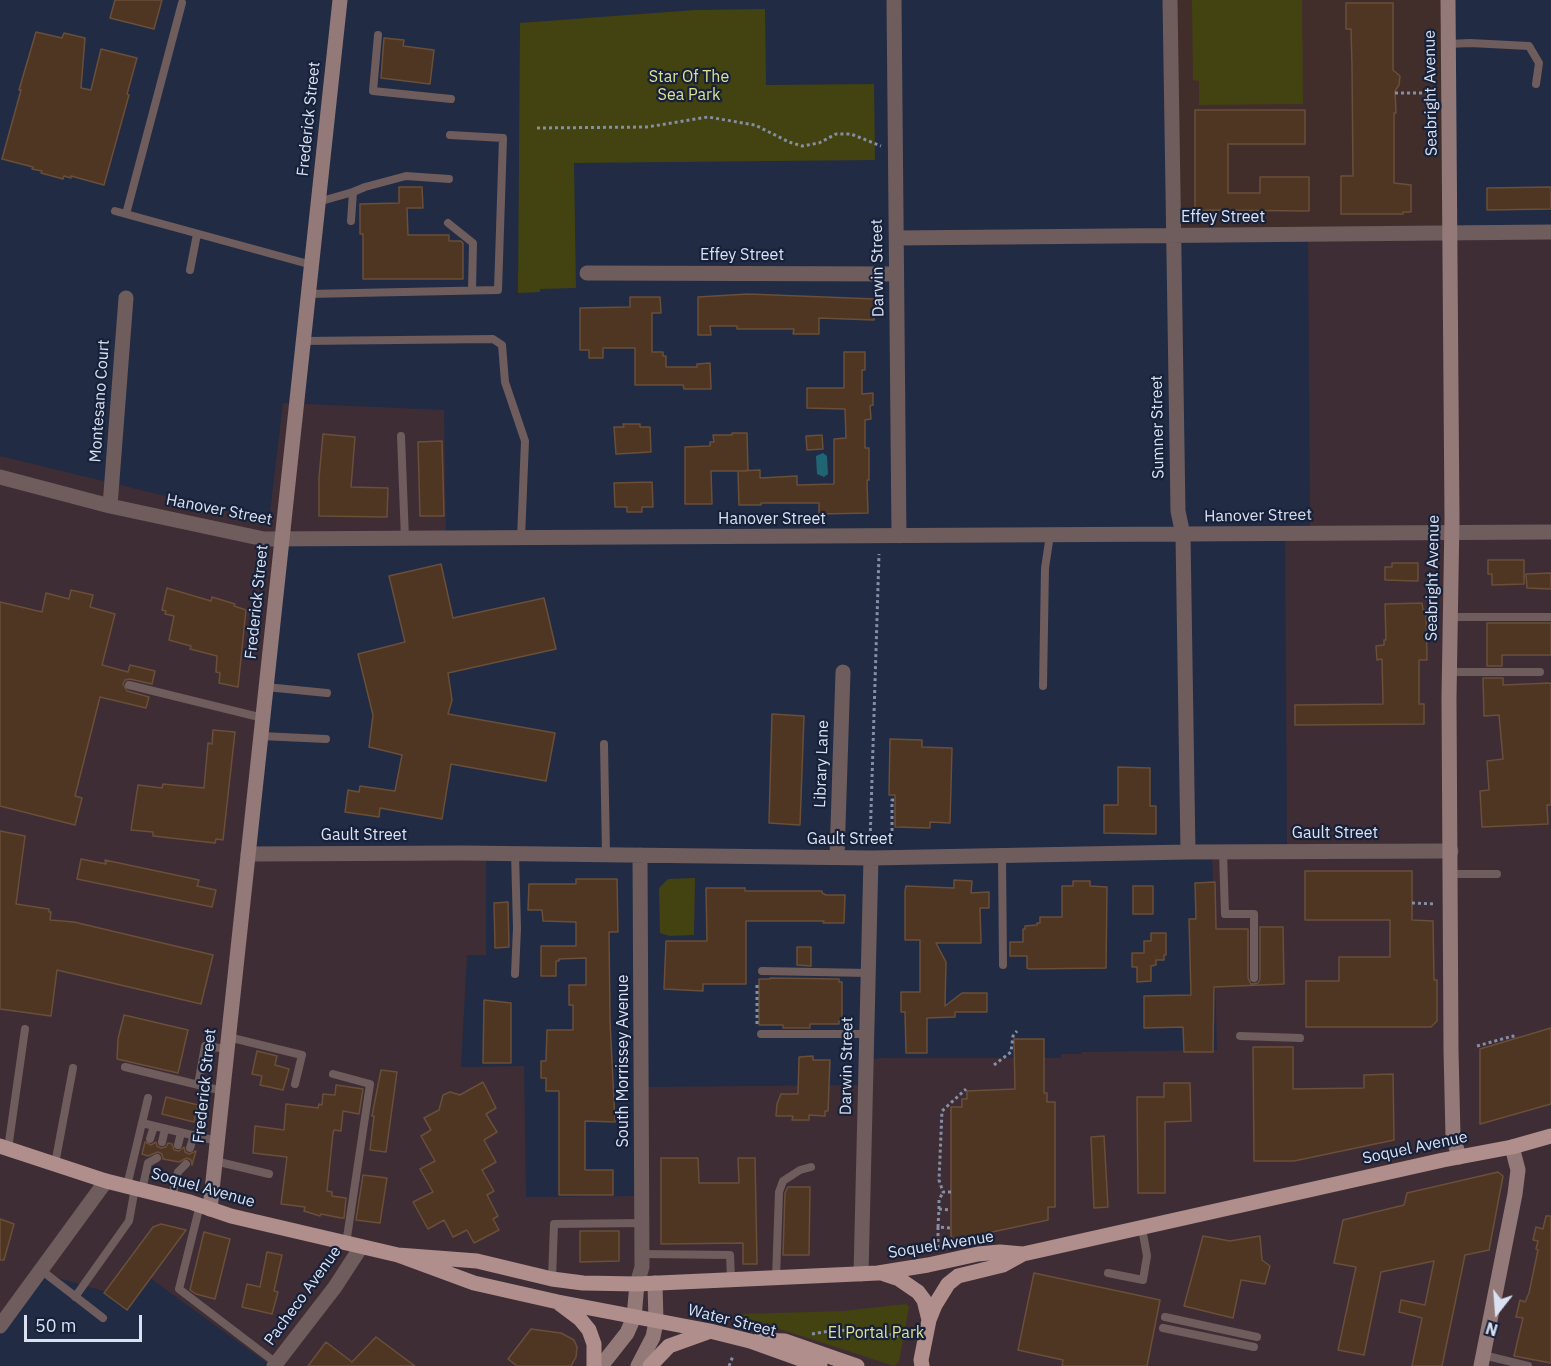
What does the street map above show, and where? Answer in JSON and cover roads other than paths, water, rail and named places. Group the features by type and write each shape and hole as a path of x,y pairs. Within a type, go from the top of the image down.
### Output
{"main road":[{"name":"Frederick Street","path":"205,1207 215,1161 223,1091 340,0"},
{"name":"Seabright Avenue","path":"1448,0 1451,232 1452,533 1449,672 1453,1136 1459,1157"},
{"name":"Soquel Avenue","path":"398,1255 477,1261 552,1279 583,1283 637,1284 878,1273 989,1252 1023,1254 1512,1147 1551,1136"},
{"name":"Soquel Avenue","path":"4,1147 106,1181 172,1197 231,1216 398,1255 474,1283 634,1317"},
{"path":"1482,1361 1515,1194 1518,1170 1512,1147"},
{"path":"920,1364 929,1320 942,1293 952,1280 966,1274 1003,1265 1023,1254"},
{"path":"878,1273 899,1279 918,1292 924,1300 929,1320"},
{"path":"638,1366 653,1337 656,1322 655,1282"},
{"path":"601,1366 627,1333 634,1317 637,1284"},
{"path":"558,1302 580,1319 589,1330 594,1344 594,1366"},
{"name":"Water Street","path":"634,1317 750,1341 820,1366"},
{"path":"650,1366 669,1346 710,1331"},
{"path":"750,1341 785,1341 857,1366"}],"street":[{"name":"Darwin Street","path":"894,0 899,536"},
{"name":"Sumner Street","path":"1170,0 1178,511 1183,535 1188,852"},
{"name":"Effey Street","path":"896,238 1551,232"},
{"name":"Effey Street","path":"587,273 896,274"},
{"name":"Montesano Court","path":"110,506 126,298"},
{"name":"Hanover Street","path":"0,477 110,506 257,538 282,539 1551,532"},
{"name":"Library Lane","path":"837,857 843,672"},
{"name":"Darwin Street","path":"861,1274 871,850"},
{"name":"Gault Street","path":"248,855 606,854 837,857 871,850 1002,856 1188,852 1451,851"},
{"name":"South Morrissey Avenue","path":"637,1284 642,1260 640,855"},
{"path":"0,1326 106,1181"},
{"name":"Pacheco Avenue","path":"275,1365 336,1287 353,1245"},
{"path":"642,1260 655,1282"}],"lane":[{"path":"126,214 182,3"},
{"path":"378,35 373,91 451,99"},
{"path":"1448,44 1529,46 1539,63 1536,84"},
{"path":"308,294 498,290 503,138 450,135"},
{"path":"318,202 406,176 449,179"},
{"path":"351,221 353,192"},
{"path":"115,211 312,265"},
{"path":"448,223 473,243 472,290"},
{"path":"190,270 197,234"},
{"path":"303,341 493,339 502,345 505,382 525,441 521,538"},
{"path":"400,436 405,539"},
{"path":"1043,686 1045,568 1050,536"},
{"path":"1450,617 1551,617"},
{"path":"1449,672 1540,672"},
{"path":"129,685 263,718"},
{"path":"266,687 327,693"},
{"path":"261,736 326,739"},
{"path":"604,744 606,854"},
{"path":"1222,852 1225,914 1254,914 1254,978"},
{"path":"515,854 517,928 515,974"},
{"path":"1002,856 1003,965"},
{"path":"1451,874 1497,874"},
{"path":"762,971 868,973"},
{"path":"4,1147 25,1029"},
{"path":"761,1034 866,1034"},
{"path":"1240,1036 1300,1038"},
{"path":"198,1086 205,1046 228,1043 302,1055 295,1084"},
{"path":"125,1067 223,1091"},
{"path":"55,1164 73,1068"},
{"path":"333,1074 370,1084 353,1245"},
{"path":"75,1297 129,1221 142,1123 148,1098"},
{"path":"142,1123 217,1141"},
{"path":"150,1139 154,1126"},
{"path":"162,1142 165,1129"},
{"path":"178,1145 181,1132"},
{"path":"190,1148 194,1136"},
{"path":"134,1188 147,1159 157,1158"},
{"path":"173,1161 178,1172"},
{"path":"215,1161 269,1174"},
{"path":"172,1197 178,1172 186,1164"},
{"path":"776,1278 779,1192 783,1181 800,1170 811,1167"},
{"path":"205,1207 179,1289 275,1365"},
{"path":"552,1279 554,1224 642,1222"},
{"path":"1108,1273 1143,1280 1147,1256 1142,1228"},
{"path":"642,1260 730,1255 731,1279"},
{"path":"41,1270 104,1318"},
{"path":"1166,1317 1257,1337"},
{"path":"1163,1328 1254,1347"},
{"path":"1482,1361 1528,1366"}],"park label":[{"name":"Star Of The Sea Park","path":"689,86"},
{"name":"El Portal Park","path":"876,1333"}]}
